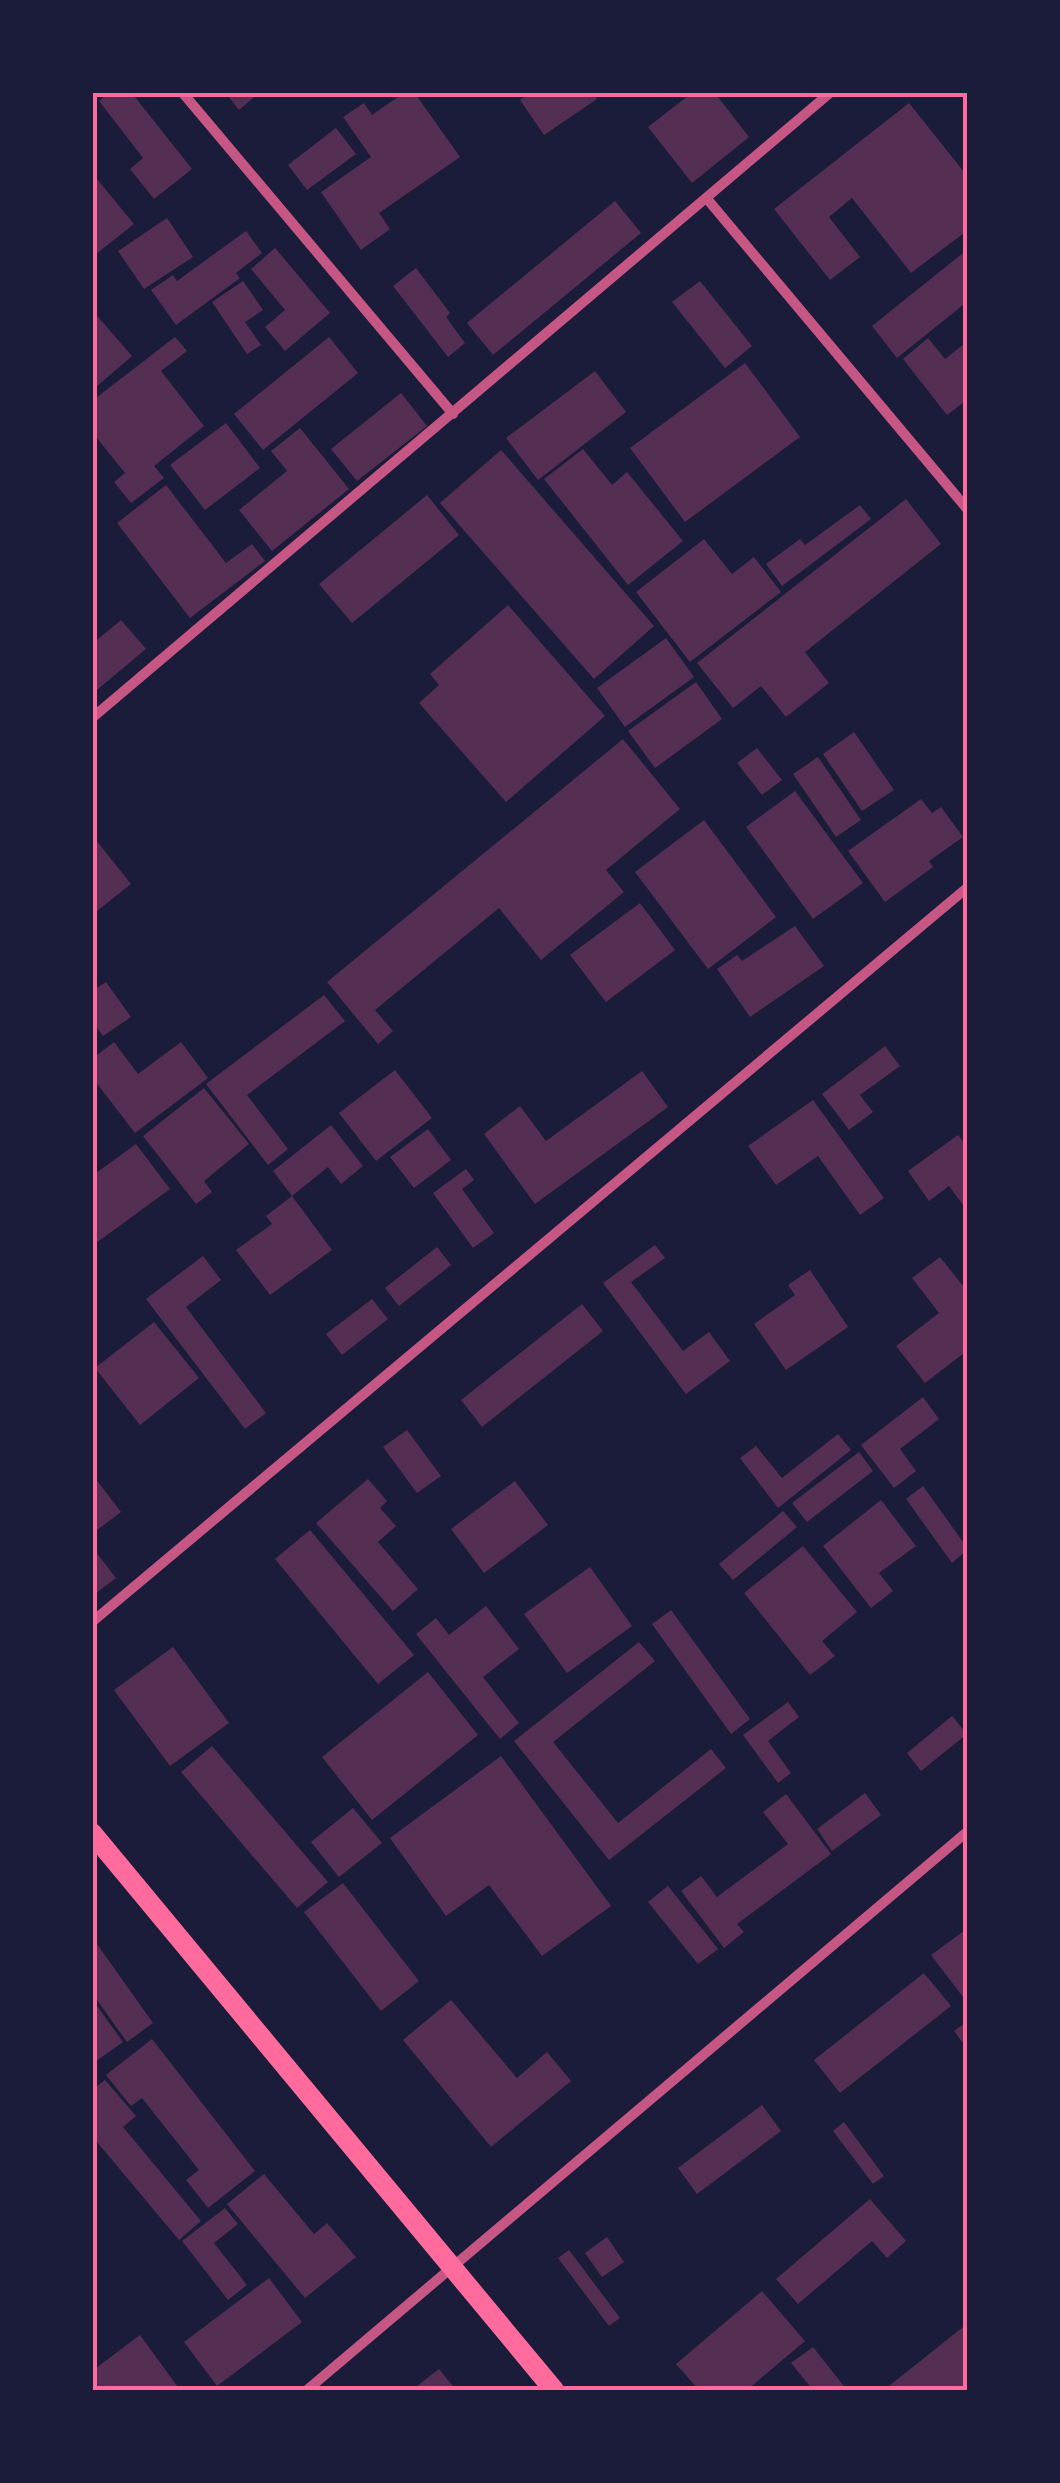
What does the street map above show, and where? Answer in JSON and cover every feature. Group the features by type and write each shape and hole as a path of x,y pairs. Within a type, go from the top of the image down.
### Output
{"main road":[{"path":"92,1833 554,2390"}],"street":[{"path":"182,92 453,414"},
{"path":"92,718 832,92"},
{"path":"708,200 968,510"},
{"path":"92,1622 968,887"},
{"path":"308,2390 968,1832"}],"building":[{"path":"110,92 131,92 192,169 154,199 130,169 143,158 99,101"},
{"path":"225,92 260,92 239,110"},
{"path":"405,92 414,92 460,157 379,213 390,229 361,250 321,192 371,157 343,117 364,103 372,115"},
{"path":"531,92 592,92 597,99 544,135 520,100"},
{"path":"693,92 714,92 749,137 692,183 648,127"},
{"path":"909,103 968,177 968,230 911,273 852,198 829,217 860,257 830,280 774,209"},
{"path":"336,128 356,154 307,190 288,165"},
{"path":"92,173 134,224 96,254 92,250"},
{"path":"615,201 641,233 493,355 467,323"},
{"path":"167,218 193,257 144,289 118,251"},
{"path":"246,231 262,253 236,273 240,278 176,325 151,290 173,275 177,281"},
{"path":"275,248 330,313 285,351 265,327 285,310 251,269"},
{"path":"968,249 968,301 897,358 872,326"},
{"path":"416,268 450,313 446,317 465,343 448,357 393,286"},
{"path":"243,281 263,310 245,322 261,345 247,354 212,302"},
{"path":"700,281 752,346 725,368 672,302"},
{"path":"92,310 132,356 96,387 92,382"},
{"path":"175,337 187,351 161,371 204,426 154,466 164,478 131,503 114,482 125,473 92,432 92,401"},
{"path":"329,337 358,373 263,450 234,414"},
{"path":"928,338 945,359 968,341 968,399 947,415 903,359"},
{"path":"745,363 800,437 685,522 630,448"},
{"path":"595,371 626,412 538,480 506,438"},
{"path":"401,393 427,426 357,481 331,449"},
{"path":"226,423 260,468 205,510 170,465"},
{"path":"300,428 349,489 272,551 239,510 287,471 271,451"},
{"path":"583,449 612,485 627,472 683,541 628,585 544,479"},
{"path":"501,450 654,626 594,679 440,503"},
{"path":"166,485 226,563 252,544 265,561 190,618 117,523"},
{"path":"427,495 459,535 352,623 319,584"},
{"path":"906,499 941,544 805,652 829,683 786,717 761,686 733,708 697,663"},
{"path":"860,505 871,519 782,586 766,564 800,539 805,545"},
{"path":"704,539 732,574 754,557 781,592 690,662 636,592"},
{"path":"508,605 605,716 506,802 419,703 439,685 430,674"},
{"path":"121,620 146,649 92,694 92,644"},
{"path":"666,638 694,677 625,727 597,688"},
{"path":"696,682 722,719 655,768 628,731"},
{"path":"854,732 894,790 862,811 823,754"},
{"path":"623,739 680,809 606,870 624,892 541,960 499,908 375,1010 393,1031 378,1044 327,982"},
{"path":"757,748 782,780 762,795 737,763"},
{"path":"818,757 861,820 836,837 793,774"},
{"path":"795,791 863,883 813,919 746,827"},
{"path":"921,799 932,813 941,807 963,837 929,861 933,867 885,902 848,851"},
{"path":"704,820 776,917 708,969 635,872"},
{"path":"92,835 131,884 92,915"},
{"path":"640,903 675,950 606,1002 570,955"},
{"path":"795,926 824,966 750,1017 717,969 737,955 742,961"},
{"path":"106,982 131,1017 103,1036 92,1021 92,991"},
{"path":"324,995 345,1021 247,1095 288,1149 268,1165 206,1084"},
{"path":"114,1042 138,1074 181,1042 208,1078 135,1133 92,1077 92,1059"},
{"path":"885,1046 900,1066 860,1095 873,1112 849,1130 822,1094"},
{"path":"395,1070 432,1118 376,1161 339,1113"},
{"path":"642,1071 668,1107 535,1204 484,1134 520,1106 546,1141"},
{"path":"204,1088 249,1144 204,1181 212,1192 196,1204 143,1136"},
{"path":"813,1100 884,1198 860,1215 818,1156 776,1185 748,1146"},
{"path":"331,1125 363,1166 341,1184 328,1167 292,1196 273,1171"},
{"path":"428,1129 451,1160 414,1188 390,1157"},
{"path":"958,1135 968,1148 968,1203 963,1205 949,1186 929,1201 908,1171"},
{"path":"136,1144 170,1189 96,1243 92,1176"},
{"path":"466,1169 474,1180 462,1189 494,1233 473,1248 433,1193"},
{"path":"292,1196 332,1250 270,1295 236,1250 272,1224 266,1216"},
{"path":"655,1245 665,1258 631,1282 683,1351 709,1332 730,1361 686,1394 603,1283"},
{"path":"437,1247 451,1265 399,1306 385,1288"},
{"path":"203,1256 221,1280 186,1307 266,1413 245,1429 146,1299"},
{"path":"940,1257 968,1292 968,1350 925,1383 896,1346 939,1313 912,1278"},
{"path":"810,1270 848,1327 786,1370 754,1324 795,1295 788,1285"},
{"path":"372,1299 388,1319 342,1355 326,1334"},
{"path":"582,1304 603,1331 482,1427 461,1400"},
{"path":"154,1322 199,1378 140,1425 95,1368"},
{"path":"923,1397 939,1419 900,1449 916,1471 894,1488 861,1445"},
{"path":"407,1430 441,1476 417,1493 383,1447"},
{"path":"838,1434 851,1450 778,1508 740,1458 756,1446 782,1478"},
{"path":"859,1452 873,1471 807,1522 792,1503"},
{"path":"92,1474 121,1512 92,1534"},
{"path":"368,1479 387,1501 380,1508 396,1526 378,1542 418,1589 393,1611 316,1523"},
{"path":"515,1481 548,1525 484,1573 451,1529"},
{"path":"923,1486 968,1549 952,1563 906,1499"},
{"path":"881,1500 916,1546 879,1573 893,1591 871,1608 823,1546"},
{"path":"783,1511 797,1527 733,1580 719,1564"},
{"path":"310,1530 414,1655 378,1684 275,1559"},
{"path":"803,1546 857,1612 822,1641 835,1656 810,1675 744,1593"},
{"path":"92,1547 116,1578 92,1596"},
{"path":"590,1567 632,1626 567,1673 524,1614"},
{"path":"486,1606 519,1649 483,1677 519,1723 500,1739 416,1634 436,1618 449,1635"},
{"path":"671,1610 750,1719 731,1734 652,1624"},
{"path":"639,1642 655,1661 553,1742 618,1823 711,1749 726,1768 609,1860 514,1741"},
{"path":"173,1647 229,1723 170,1766 114,1690"},
{"path":"428,1672 478,1735 372,1820 322,1757"},
{"path":"788,1702 799,1717 768,1741 791,1773 778,1783 743,1735"},
{"path":"952,1716 967,1734 921,1771 907,1753"},
{"path":"212,1746 328,1882 297,1908 181,1772"},
{"path":"501,1756 611,1906 542,1956 489,1885 446,1916 390,1838"},
{"path":"865,1793 881,1815 832,1851 817,1829"},
{"path":"786,1794 831,1854 737,1924 744,1932 724,1948 681,1891 701,1876 717,1897 788,1844 763,1812"},
{"path":"353,1808 382,1843 339,1877 311,1842"},
{"path":"343,1883 419,1981 381,2011 304,1912"},
{"path":"668,1886 718,1949 698,1964 648,1902"},
{"path":"968,1928 968,1993 963,1997 931,1955"},
{"path":"92,1937 153,2023 127,2042 92,1993"},
{"path":"924,1973 951,2006 840,2093 814,2060"},
{"path":"92,1999 123,2042 92,2064"},
{"path":"451,2000 517,2078 547,2052 571,2081 491,2147 403,2040"},
{"path":"968,2021 968,2050 954,2031"},
{"path":"152,2039 255,2171 208,2208 186,2180 199,2170 142,2098 131,2106 106,2075"},
{"path":"105,2080 136,2116 123,2127 201,2221 179,2240 92,2136 92,2090"},
{"path":"762,2105 781,2131 697,2194 678,2168"},
{"path":"844,2122 884,2176 873,2184 833,2131"},
{"path":"264,2174 314,2234 327,2223 356,2257 305,2298 227,2204"},
{"path":"870,2199 906,2241 887,2258 872,2241 798,2304 776,2279"},
{"path":"225,2208 238,2224 214,2243 247,2285 228,2300 182,2241"},
{"path":"607,2237 624,2262 602,2277 585,2253"},
{"path":"569,2250 620,2318 609,2326 558,2258"},
{"path":"269,2278 302,2322 217,2386 184,2342"},
{"path":"762,2291 805,2341 747,2390 699,2390 676,2364"},
{"path":"968,2323 968,2390 884,2390"},
{"path":"140,2335 180,2390 92,2390 92,2371"},
{"path":"813,2347 847,2390 813,2390 791,2363"},
{"path":"439,2369 456,2390 412,2390"}]}
